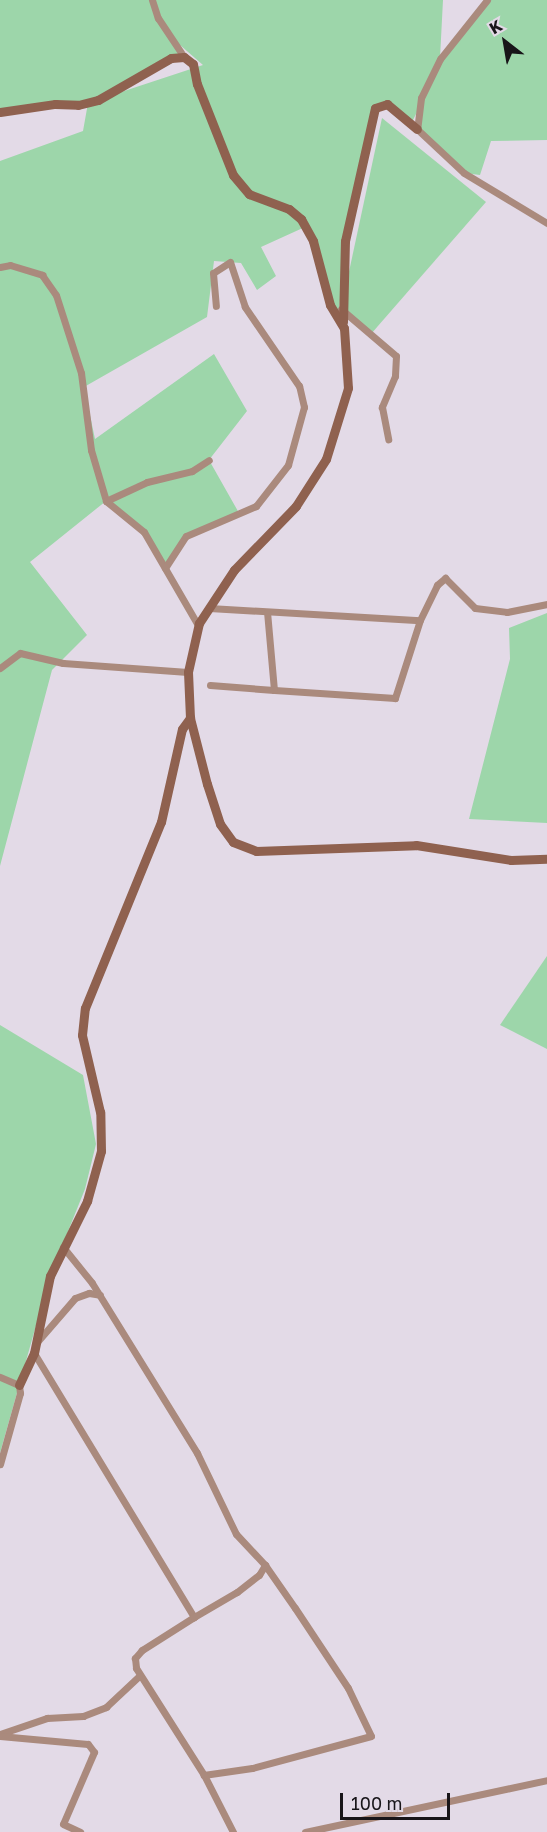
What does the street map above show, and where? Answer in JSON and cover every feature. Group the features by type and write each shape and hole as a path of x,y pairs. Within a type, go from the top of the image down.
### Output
{"street":[{"path":"152,0 158,18 184,57 193,64 197,84 233,175 249,195 290,209 301,219 313,241 330,305 344,328"},
{"path":"417,129 421,98 440,59 487,0"},
{"path":"0,112 98,100 171,58 184,57"},
{"path":"547,223 464,173 387,104 375,108 345,241 342,309 348,388 326,459 296,506 234,570 209,608 198,625 188,672 190,718 220,824 233,842 256,851 416,845 511,860 547,860"},
{"path":"165,568 186,536 256,506 288,465 303,407 299,386 245,307 230,262 213,273 216,306"},
{"path":"0,267 10,265 42,275 56,295 81,373 92,450 106,501 144,532 198,625"},
{"path":"342,309 396,356 395,376 382,407 387,439"},
{"path":"106,501 133,487 192,471 209,460"},
{"path":"210,685 395,698 420,620 437,585 445,578 475,608 507,612 547,604"},
{"path":"209,608 420,620"},
{"path":"267,612 274,690"},
{"path":"0,668 20,653 63,663 188,672"},
{"path":"0,1464 20,1393 18,1384 34,1353 37,1342 50,1276 87,1201 104,1134 93,1070 82,1035 85,1008 161,822 183,729 190,718"},
{"path":"63,1247 70,1252 100,1295 197,1453 236,1534 265,1565 348,1688 371,1736 252,1768 204,1775"},
{"path":"37,1342 75,1298 88,1293 100,1295"},
{"path":"34,1353 194,1617"},
{"path":"0,1377 18,1384"},
{"path":"232,1832 204,1775 139,1676 135,1658 142,1650 237,1592 259,1575 265,1565"},
{"path":"0,1735 47,1718 83,1716 106,1707 139,1676"},
{"path":"0,1735 88,1744 94,1752 58,1832"},
{"path":"305,1832 547,1780"},
{"path":"63,1824 80,1832"}],"green space":[{"path":"0,0 443,0 440,58 487,0 547,0 547,140 491,141 480,175 464,173 417,129 419,108 411,124 387,104 375,108 351,207 338,317 305,227 261,247 276,276 257,290 241,263 214,261 207,317 84,387 95,439 214,354 247,411 209,460 239,513 186,536 165,568 144,532 106,501 30,562 87,635 52,670 0,866 0,161 83,131 88,103 0,110","holes":["180,45 203,65 106,97 184,57"]},
{"path":"382,118 486,202 371,334 341,309"},
{"path":"547,613 547,823 469,819 510,659 509,628"},
{"path":"547,956 547,1049 500,1025"},
{"path":"0,1025 83,1075 96,1144 85,1189 50,1276 0,1453"}]}
